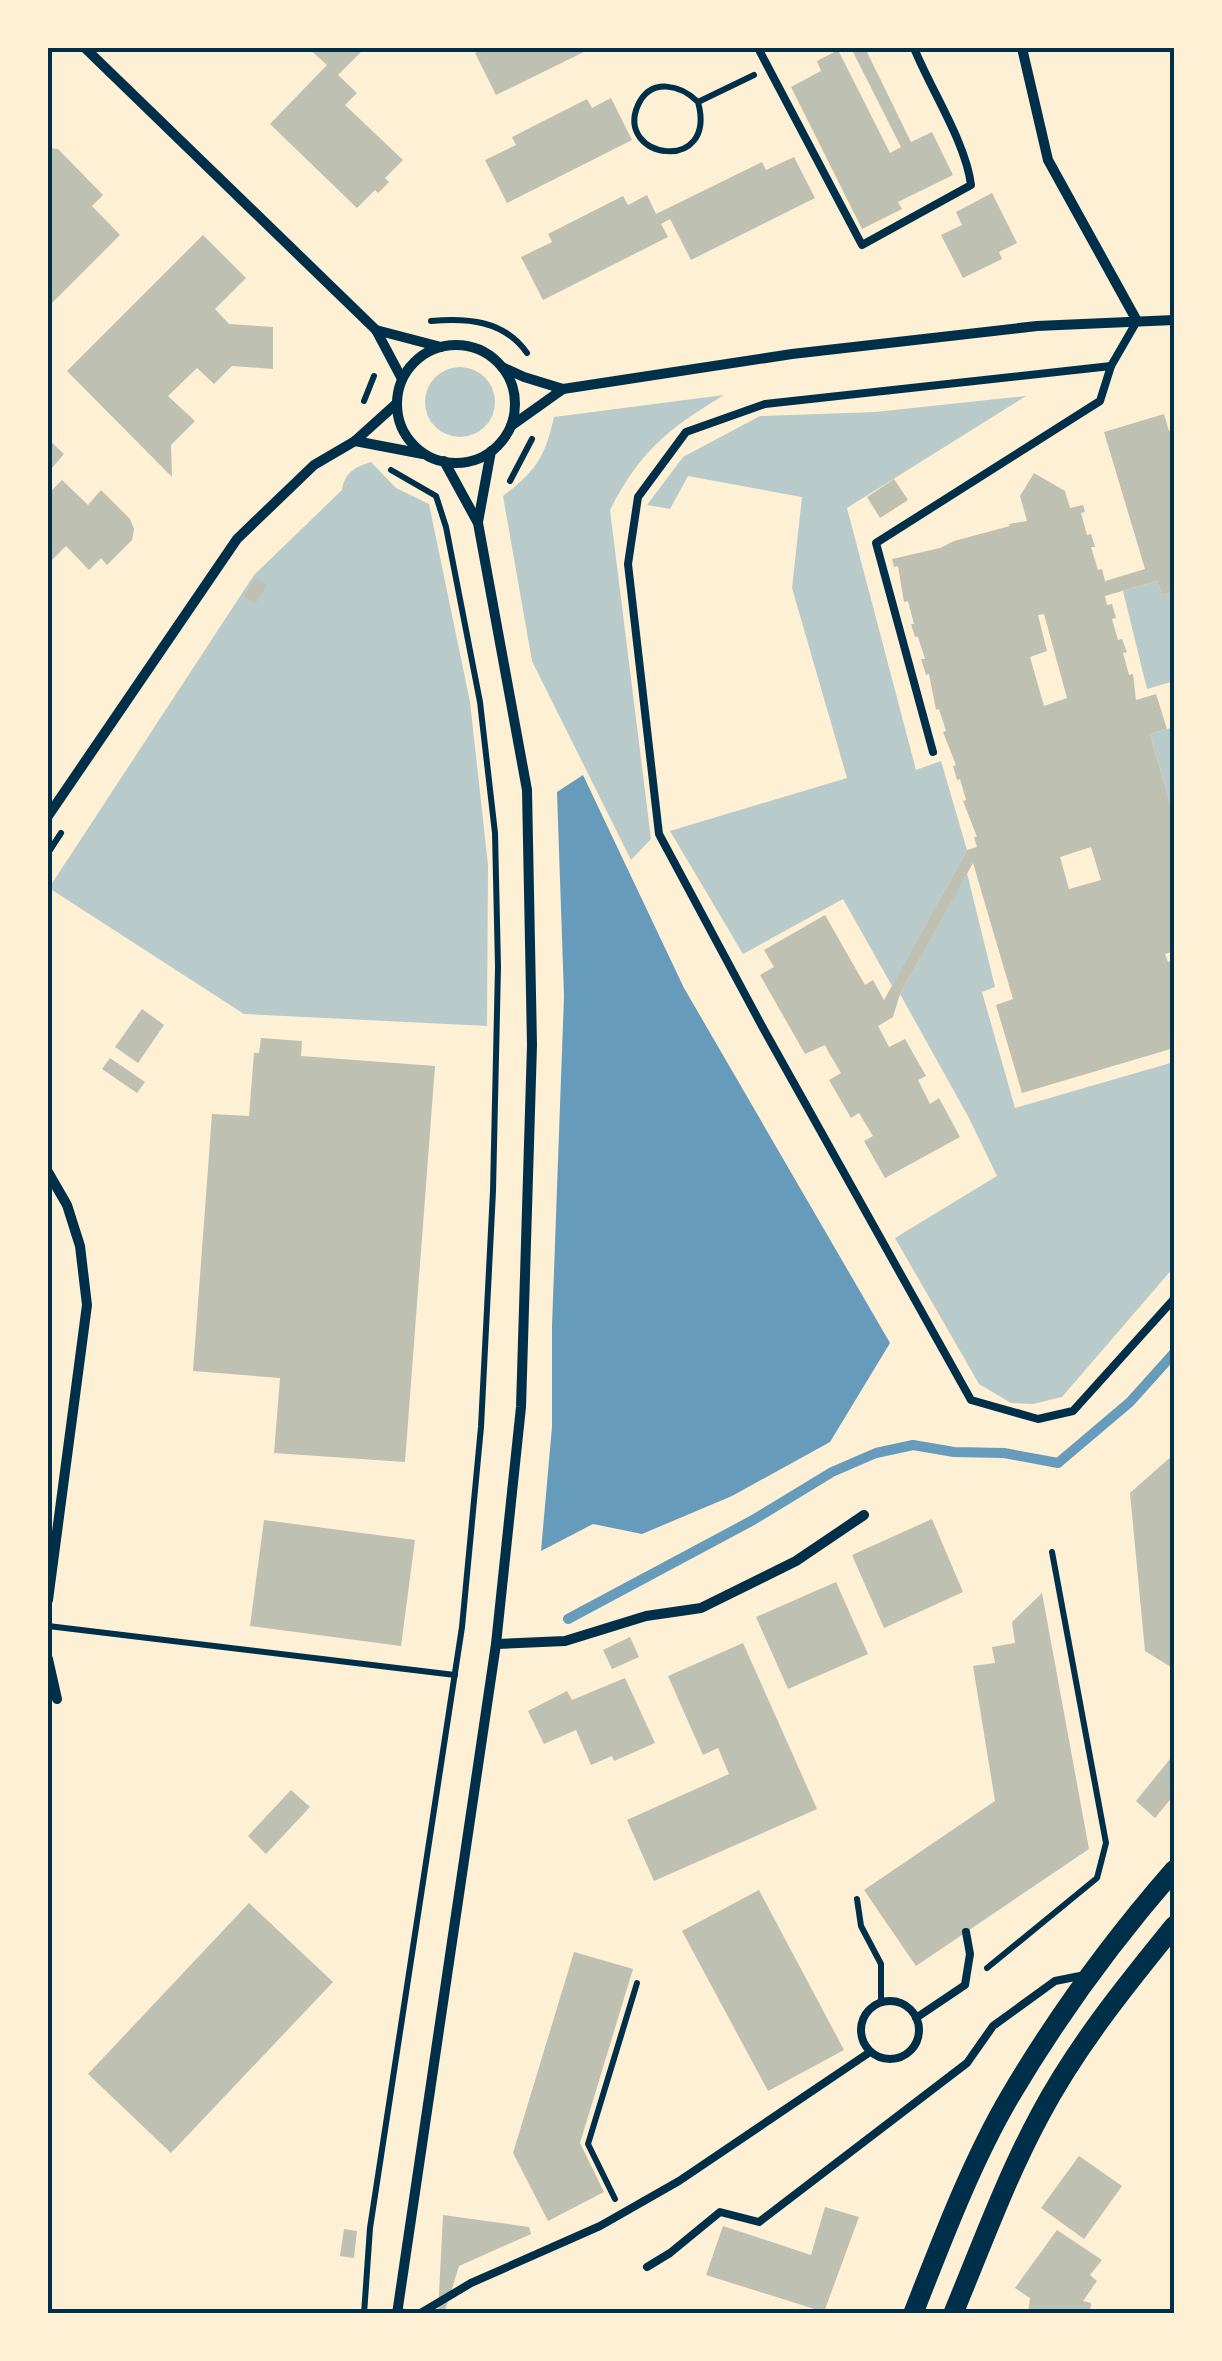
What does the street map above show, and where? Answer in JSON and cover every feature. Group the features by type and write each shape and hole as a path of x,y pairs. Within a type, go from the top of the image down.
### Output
{"main road":[{"path":"913,2314 946,2232 1008,2100 1117,1939 1174,1870"},
{"path":"953,2314 1040,2113 1083,2046 1174,1926"}],"street":[{"path":"85,48 376,330 402,379"},
{"path":"1022,48 1048,160 1137,321"},
{"path":"376,330 441,346 475,347 524,378 563,389 792,354 1037,326 1174,320"},
{"path":"427,455 405,434 396,404 402,379 425,353 441,346"},
{"path":"502,366 515,396 510,427"},
{"path":"355,441 444,462 477,459 491,451 510,427 563,389"},
{"path":"48,816 237,540 314,465 355,441 396,404"},
{"path":"478,523 491,451"},
{"path":"397,2313 496,1644 521,1407 532,1045 527,790 478,523 444,462"},
{"path":"48,1172 66,1205 80,1246 86,1305 48,1600"},
{"path":"496,1644 565,1641 646,1616 701,1608 796,1560 864,1515"},
{"path":"48,1659 58,1700"}],"lane":[{"path":"758,48 862,245 971,185 968,163 914,48"},
{"path":"933,752 876,543 1100,400 1111,366 1137,321"},
{"path":"1111,366 764,404 686,432 638,497 628,564 660,834 763,1028 971,1400 1038,1419 1073,1411 1174,1299"},
{"path":"916,2018 966,1985 970,1954 966,1932"},
{"path":"647,2267 670,2254 720,2212 759,2222 967,2064 993,2026 1056,1980 1092,1974"},
{"path":"898,2002 916,2018 915,2044 903,2056 886,2059 870,2052 862,2040 862,2024 869,2011 881,2003 898,2002"},
{"path":"397,2313 416,2314 471,2283 600,2226 737,2144 870,2052"}],"path":[{"path":"698,102 769,68"},
{"path":"668,85 685,90 698,102 702,118 698,135 686,148 669,153 652,149 640,136 635,120 639,103 651,90 668,85"},
{"path":"416,321 469,318 498,328 521,344 532,361 552,370 563,389"},
{"path":"364,2314 372,2212 464,1609 481,1427 498,967 495,832 480,702 446,527 436,496 385,466 376,452 355,441 346,418 358,410 374,378 364,343 376,330"},
{"path":"506,488 536,432"},
{"path":"446,527 478,523"},
{"path":"966,1985 1097,1878 1106,1843 1052,1552"},
{"path":"48,1626 455,1675"},
{"path":"857,1900 862,1926 881,1964 881,2003"},
{"path":"622,2213 588,2144 637,1983"}],"shaded area":[{"path":"460,367 485,377 495,402 485,427 460,437 435,427 425,402 435,377"},
{"path":"724,395 657,443 610,510 651,839 631,860 532,661 503,496 538,462 554,417"},
{"path":"1026,396 847,508 916,770 941,761 967,850 892,986 843,899 743,954 670,831 847,778 792,588 802,497 688,476 670,509 647,505 683,457 760,416 875,412"},
{"path":"371,462 396,488 429,504 470,702 488,865 487,1026 244,1014 49,888 254,575 342,490 352,471"},
{"path":"1157,581 1162,595 1174,591 1174,681 1147,689 1123,591"},
{"path":"1174,727 1174,817 1150,734"},
{"path":"967,873 995,987 982,992 1015,1108 1174,1062 1174,1267 1062,1397 1033,1404 1011,1403 979,1384 895,1238 997,1176 900,994"}],"water":[{"path":"583,775 684,988 890,1343 830,1442 732,1496 642,1534 593,1524 541,1551 552,1427 564,996 557,792"}],"building":[{"path":"308,48 365,48 338,75 357,93 345,105 403,160 385,178 389,182 357,208 270,124 327,65"},
{"path":"485,48 592,48 496,95 475,53"},
{"path":"851,48 865,48 911,142 932,132 953,175 898,202 902,209 862,229 791,87 821,71 817,61 838,50 890,153 901,147"},
{"path":"611,98 632,140 507,203 485,160 516,145 512,137 587,99 592,108"},
{"path":"48,148 58,149 103,195 92,206 120,235 48,307"},
{"path":"794,157 815,198 691,260 670,219 661,224 668,237 543,300 521,257 552,242 548,234 623,196 628,205 647,195 656,214 762,162 766,170"},
{"path":"992,193 1017,243 999,252 1002,259 963,278 941,235 962,225 956,212"},
{"path":"203,235 246,278 215,309 229,324 273,327 273,369 232,366 214,384 197,368 168,396 195,421 171,445 172,477 67,371"},
{"path":"1164,414 1169,431 1174,429 1174,591 1162,595 1157,581 1105,596 1107,605 1112,604 1118,640 1122,639 1127,652 1123,653 1129,675 1133,674 1136,700 1156,694 1167,729 1150,734 1174,817 1174,951 1165,954 1168,962 1174,960 1174,1048 1022,1093 996,1005 1013,999 973,863 900,994 893,1017 878,1026 889,1047 905,1039 926,1076 918,1080 930,1104 939,1098 960,1137 885,1178 864,1141 873,1136 859,1113 851,1118 829,1080 841,1073 825,1045 805,1054 760,975 774,967 764,950 825,915 865,985 873,980 884,1000 967,850 977,847 960,779 957,780 953,766 956,765 943,732 946,731 921,659 925,659 911,624 908,601 904,602 898,566 894,567 892,559 1027,521 1020,496 1034,473 1065,491 1070,508 1083,505 1085,512 1081,513 1087,535 1091,534 1095,547 1091,547 1105,581 1145,569 1104,432","holes":["1044,614 1067,698 1044,706 1030,657 1047,651 1038,615","1091,847 1101,880 1069,889 1060,857"]},
{"path":"48,439 64,454 51,469 48,465"},
{"path":"894,479 908,500 880,518 867,497"},
{"path":"62,480 88,505 101,490 130,519 134,529 132,540 107,565 101,558 89,570 66,546 48,564 48,494"},
{"path":"256,578 267,585 255,604 244,596"},
{"path":"142,1009 164,1025 138,1063 115,1047"},
{"path":"261,1038 302,1041 301,1056 435,1066 405,1462 274,1453 280,1378 193,1371 212,1114 249,1116 254,1053 259,1053"},
{"path":"110,1058 145,1082 137,1093 102,1069"},
{"path":"1174,1454 1174,1669 1145,1651 1130,1493"},
{"path":"932,1519 963,1592 884,1628 852,1555"},
{"path":"264,1520 415,1540 401,1646 250,1626"},
{"path":"836,1582 868,1654 788,1689 756,1617"},
{"path":"1042,1593 1089,1849 916,1966 864,1890 995,1801 973,1666 995,1663 992,1647 1015,1643 1012,1622"},
{"path":"630,1637 639,1657 612,1669 603,1650"},
{"path":"743,1643 817,1809 654,1881 627,1820 729,1774 718,1748 703,1755 668,1676"},
{"path":"625,1678 655,1743 614,1761 612,1756 591,1765 576,1730 544,1744 528,1711 567,1691 572,1700"},
{"path":"1174,1754 1174,1795 1155,1818 1136,1801"},
{"path":"291,1790 310,1807 266,1854 248,1836"},
{"path":"759,1890 844,2050 768,2091 682,1931"},
{"path":"249,1903 333,1982 171,2153 88,2074"},
{"path":"574,1952 633,1969 580,2143 604,2192 548,2221 513,2153"},
{"path":"1079,2156 1122,2186 1084,2239 1041,2208"},
{"path":"825,2207 859,2217 824,2312 706,2275 723,2226 811,2255"},
{"path":"443,2215 529,2227 531,2234 459,2266 444,2314 438,2314"},
{"path":"344,2229 357,2231 354,2258 340,2256"},
{"path":"1057,2230 1102,2260 1090,2275 1097,2281 1083,2301 1091,2303 1090,2314 1028,2313 1030,2298 1015,2288"}],"waterway":[{"path":"568,1619 753,1520 832,1472 876,1453 913,1445 954,1452 1004,1453 1058,1463 1130,1402 1174,1353"}]}
